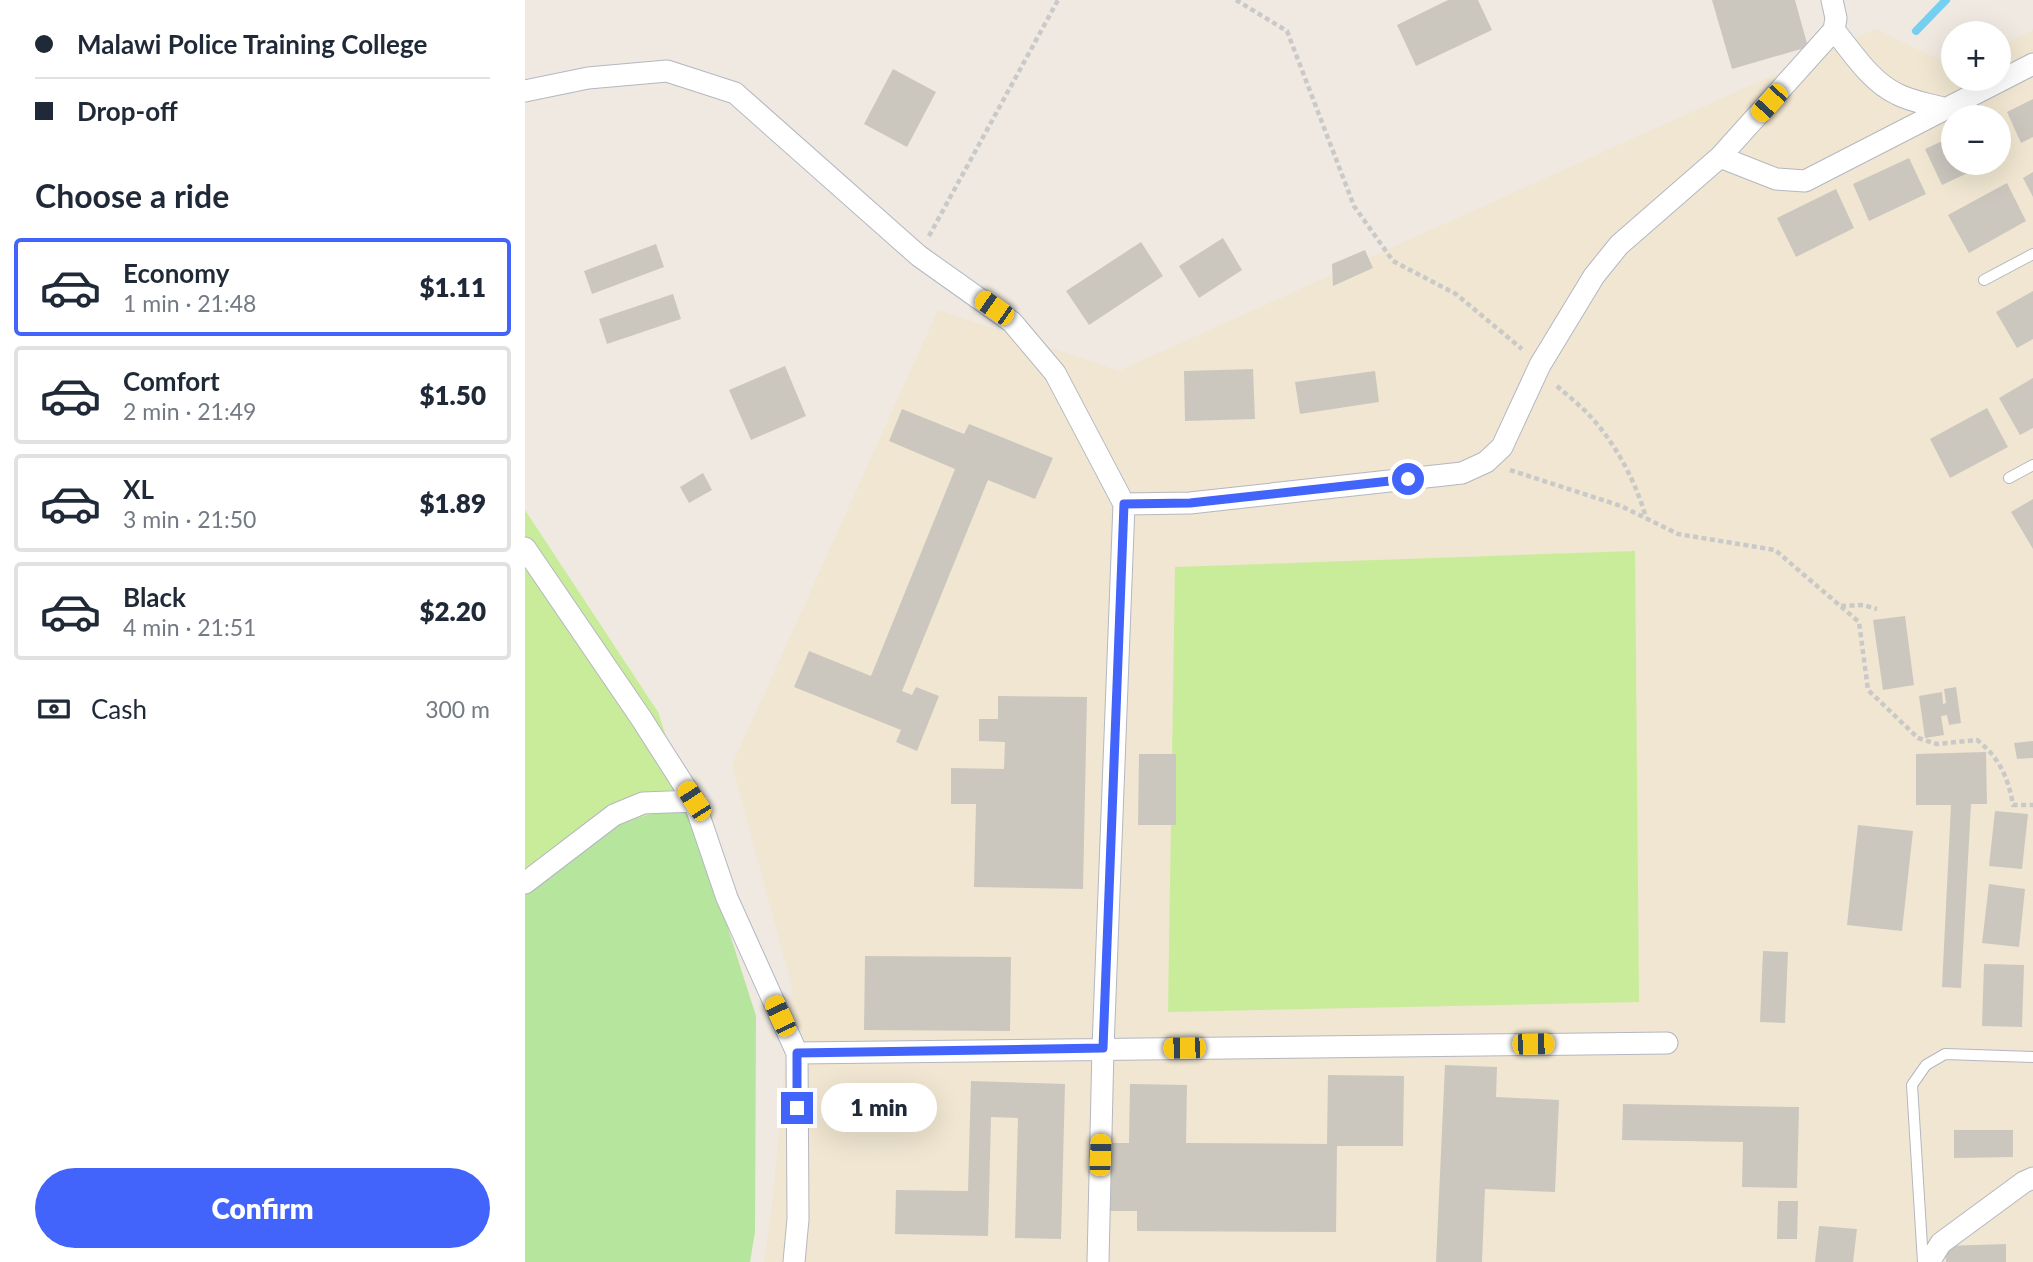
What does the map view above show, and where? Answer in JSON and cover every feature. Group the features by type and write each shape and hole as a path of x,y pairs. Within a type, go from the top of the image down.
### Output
{"street":[{"path":"1124,504 1190,503 1462,473 1486,462 1502,447 1540,365 1594,276 1619,245 1720,157 1834,30 1835,13 1832,0"},
{"path":"1834,30 1871,75 1885,86 1899,95 1941,108"},
{"path":"1954,105 2033,64"},
{"path":"525,91 588,78 667,71 735,93 919,256 1012,321 1055,373 1124,504 1103,1048 1098,1262"},
{"path":"1720,157 1776,179 1805,181 1941,112"},
{"path":"525,548 694,801 727,898 797,1053 798,1219 793,1262"},
{"path":"525,883 614,815 643,803 694,801"},
{"path":"797,1053 1667,1043"},
{"path":"1929,1262 1941,1243 2033,1178"}],"lane":[{"path":"1984,280 2033,254"},
{"path":"2009,478 2033,465"},
{"path":"1923,1262 1912,1085 1926,1065 1945,1054 2033,1057"}],"path":[{"path":"919,256 1058,0"},
{"path":"1236,0 1287,31 1354,206 1393,261 1456,294 1540,365 1551,380 1590,417 1613,447 1641,499 1646,519"},
{"path":"1486,462 1621,506 1678,534 1775,550 1859,622 1868,690 1918,738 1937,744 1977,740 1993,752 2009,781 2013,804 2033,805"},
{"path":"1840,606 1863,605 1877,609"}],"shaded area":[{"path":"1875,29 1941,60 1941,91 2011,91 2011,40 2033,30 2033,1262 764,1262 773,1196 792,987 732,765 938,310 1119,371"}],"green space":[{"path":"525,510 658,712 688,803 610,826 525,889"},
{"path":"1635,551 1639,1002 1168,1012 1175,567"},
{"path":"688,803 756,1016 755,1232 750,1262 525,1262 525,889 610,826"}],"building":[{"path":"1448,0 1478,0 1492,30 1416,66 1397,25"},
{"path":"1712,0 1795,0 1808,47 1732,69"},
{"path":"893,69 936,92 907,147 864,124"},
{"path":"2033,99 2033,137 2021,143 2011,121 2011,110"},
{"path":"1941,142 1941,175 1963,175 1942,185 1925,149"},
{"path":"1909,158 1926,194 1869,221 1853,184"},
{"path":"2033,172 2033,197 2023,178"},
{"path":"2007,183 2026,221 1969,253 1948,215"},
{"path":"1836,189 1854,228 1796,257 1777,218"},
{"path":"1223,238 1242,270 1199,298 1179,266"},
{"path":"1141,242 1163,276 1089,325 1066,291"},
{"path":"656,244 664,267 592,294 584,271"},
{"path":"1365,250 1373,268 1333,286 1332,264"},
{"path":"2033,291 2033,339 2017,348 1996,312"},
{"path":"673,294 681,319 607,344 599,319"},
{"path":"785,366 806,416 751,440 729,390"},
{"path":"1253,369 1255,419 1185,421 1184,371"},
{"path":"1375,371 1379,402 1300,414 1295,382"},
{"path":"2033,378 2033,428 2020,435 1999,398"},
{"path":"1987,408 2008,447 1950,478 1930,439"},
{"path":"902,409 964,434 969,424 1053,458 1035,499 988,480 902,691 912,695 916,687 939,696 917,751 896,742 901,730 794,687 809,651 871,676 955,469 889,441"},
{"path":"703,473 712,490 689,503 680,487"},
{"path":"2033,499 2033,549 2011,512"},
{"path":"1905,616 1914,685 1883,690 1873,620"},
{"path":"1956,687 1961,723 1949,725 1947,715 1941,716 1944,735 1925,738 1919,696 1942,692 1943,704 1946,703 1944,689"},
{"path":"998,696 1087,697 1083,889 974,887 976,804 951,804 951,768 1004,769 1005,742 979,741 979,719 998,719"},
{"path":"2033,741 2033,758 2017,759 2014,743"},
{"path":"1986,752 1987,804 1971,804 1961,988 1942,987 1951,805 1916,805 1916,754"},
{"path":"1139,754 1176,754 1176,825 1138,825"},
{"path":"1995,811 2028,814 2022,869 1989,866"},
{"path":"1858,825 1913,831 1902,931 1847,925"},
{"path":"1989,884 2025,889 2019,947 1982,943"},
{"path":"1763,951 1788,952 1785,1023 1760,1022"},
{"path":"865,956 1011,957 1010,1031 864,1030"},
{"path":"1984,964 2024,965 2022,1027 1982,1026"},
{"path":"1445,1065 1497,1067 1496,1097 1559,1100 1555,1192 1485,1189 1482,1262 1436,1262"},
{"path":"1328,1075 1404,1076 1403,1146 1337,1146 1336,1232 1137,1231 1137,1211 1110,1211 1110,1143 1129,1143 1130,1084 1187,1085 1186,1143 1327,1144"},
{"path":"971,1081 1065,1084 1061,1239 1015,1238 1018,1118 991,1117 988,1236 895,1234 896,1190 968,1191"},
{"path":"1623,1104 1799,1107 1797,1188 1742,1187 1743,1142 1622,1140"},
{"path":"1954,1130 2013,1130 2013,1157 1954,1158"},
{"path":"1778,1201 1798,1201 1797,1239 1777,1239"},
{"path":"1819,1226 1857,1229 1853,1262 1815,1262"},
{"path":"2006,1244 2006,1262 1946,1262 1945,1246"}],"waterway":[{"path":"1916,31 1946,0"}],"route":[{"path":"797,1108 797,1053 1103,1048 1124,504 1190,503 1408,479"}]}
